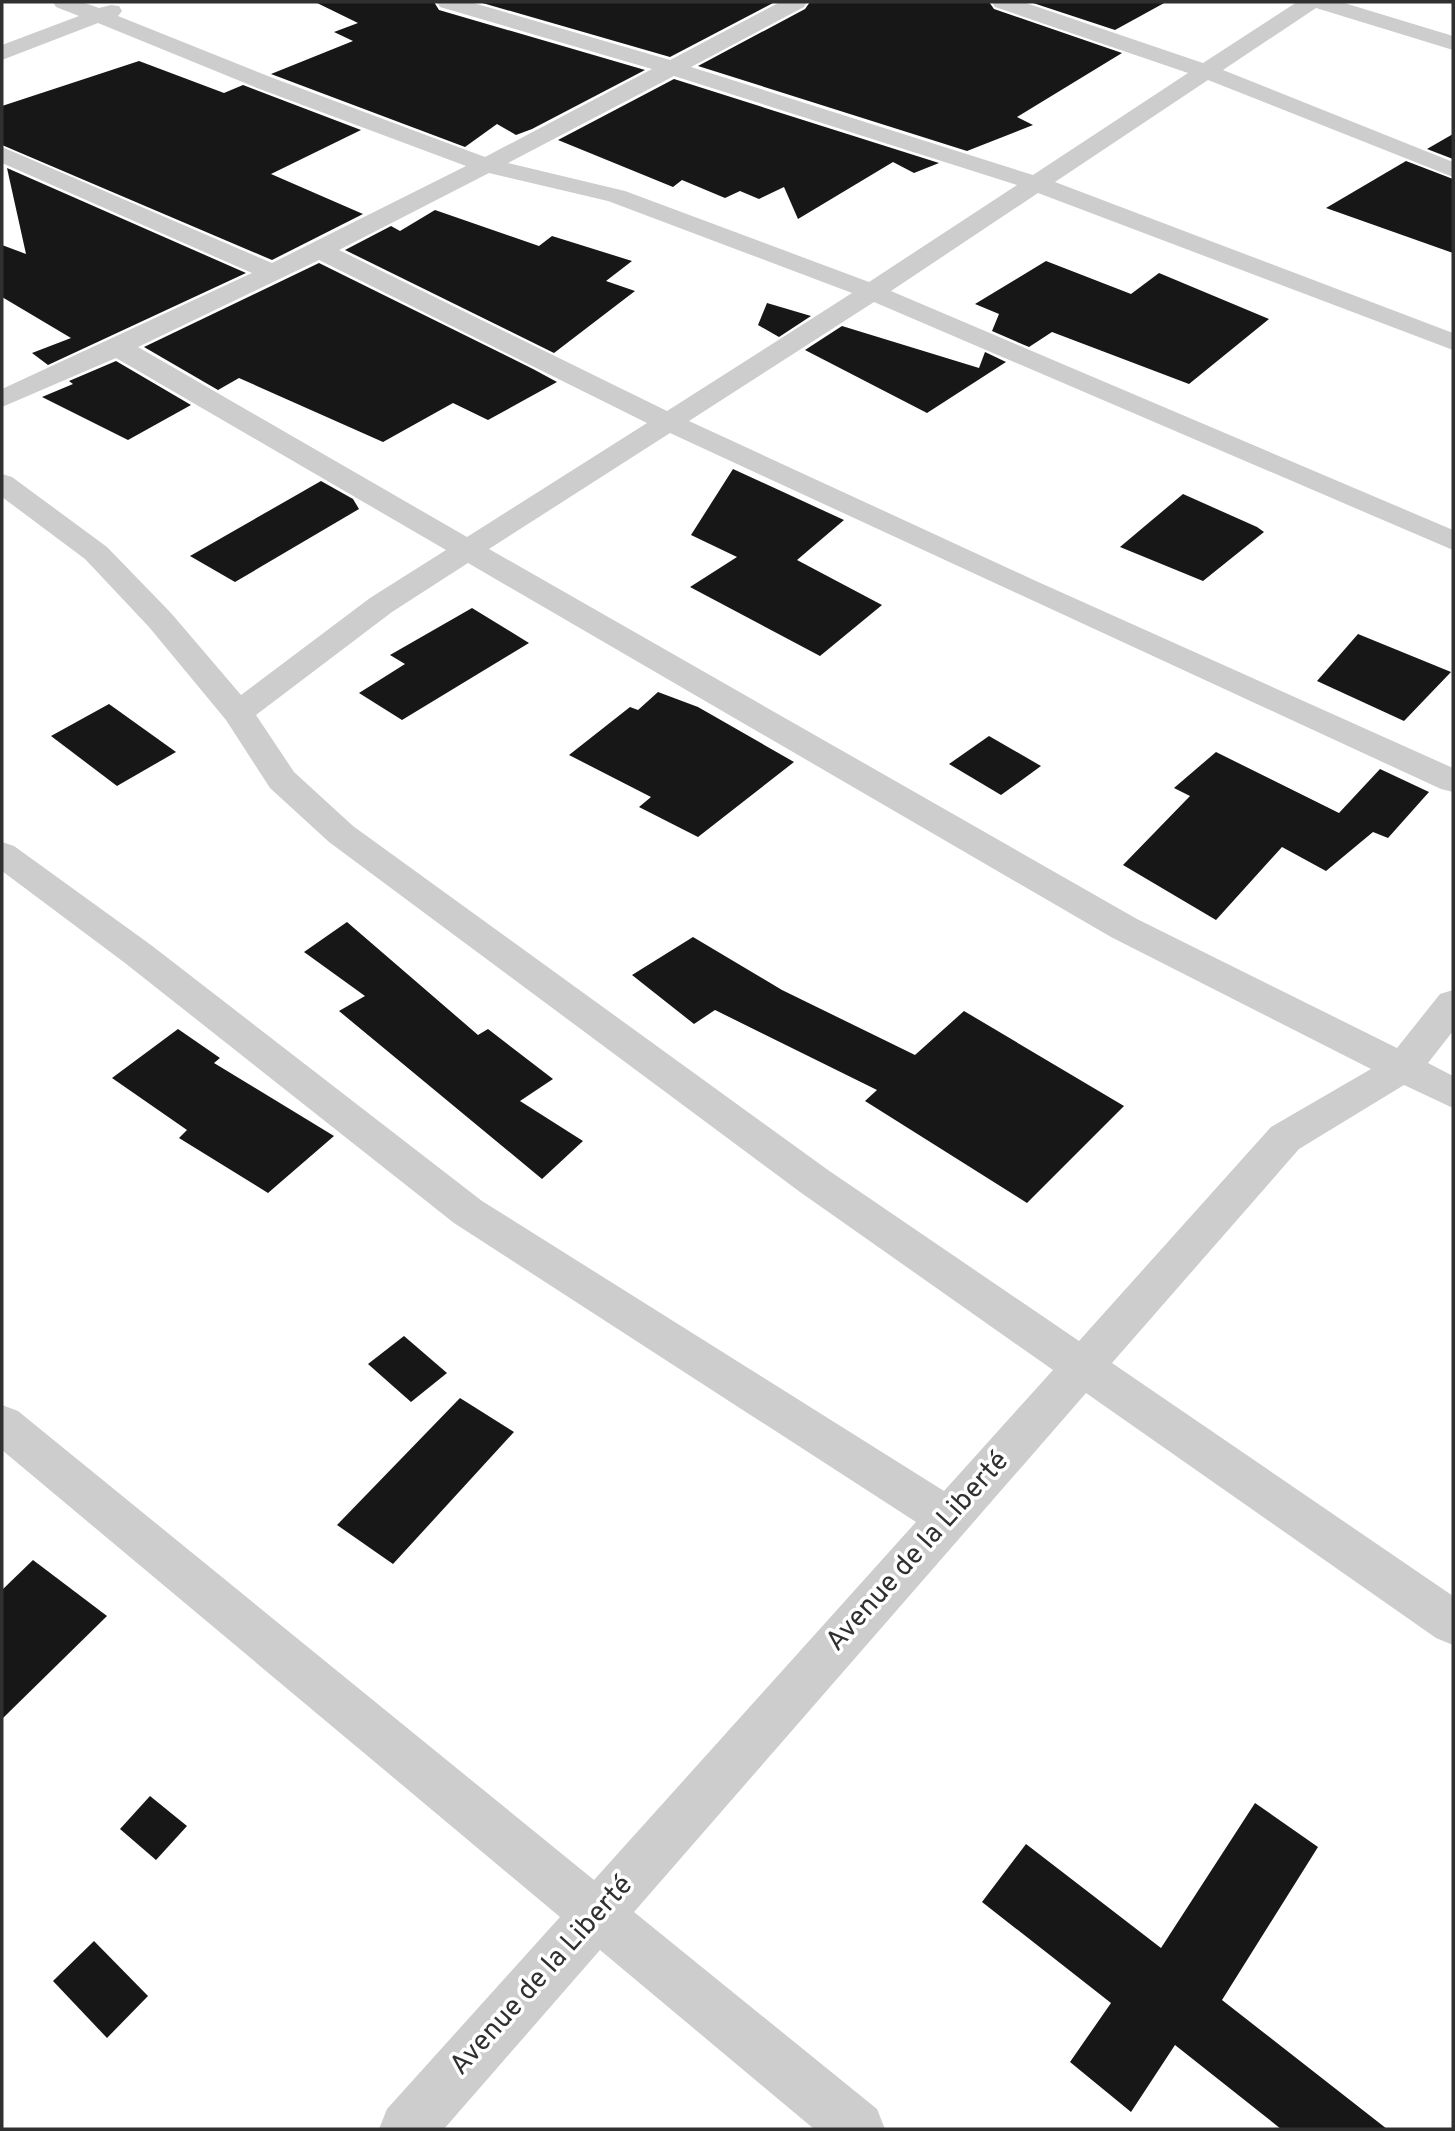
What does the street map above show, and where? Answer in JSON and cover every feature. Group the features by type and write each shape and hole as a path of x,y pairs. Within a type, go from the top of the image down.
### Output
{"street":[{"path":"64,2 265,83 485,165 616,196 873,292 1453,541"},
{"path":"2,53 131,2"},
{"path":"448,2 672,68 1037,184 1453,342"},
{"path":"2,399 119,348 319,250 796,2"},
{"path":"1003,2 1206,72 1453,170"},
{"path":"238,713 381,605 873,292 1311,2"},
{"path":"1319,2 1453,43"},
{"path":"2,154 271,272"},
{"path":"319,250 581,382 863,514 1453,781"},
{"path":"119,348 293,451 1124,928 1404,1066 1453,1093"},
{"path":"2,483 96,553 160,620 238,713 282,780 341,834 814,1181 1453,1623"},
{"path":"2,855 138,954 468,1212 948,1518"},
{"name":"Avenue de la Liberté","path":"407,2129 1285,1138 1404,1066 1453,1004"},
{"path":"2,1424 857,2129"}],"building":[{"path":"315,2 434,2 439,10 645,70 532,129 516,135 497,124 465,147 271,74 353,41 334,32 358,23"},
{"path":"479,2 775,2 670,57"},
{"path":"810,2 989,2 994,9 1122,53 1017,117 1033,125 967,151 698,66 805,9"},
{"path":"1030,2 1166,2 1115,30"},
{"path":"139,61 224,93 243,85 361,130 271,174 363,214 272,260 2,145 2,106"},
{"path":"674,79 939,163 914,173 893,162 798,219 784,187 759,199 740,191 725,198 682,180 673,187 558,140"},
{"path":"1453,134 1453,159 1427,149"},
{"path":"1406,161 1453,179 1453,253 1326,208"},
{"path":"7,168 246,273 48,365 32,353 71,338 2,297 2,245 26,254"},
{"path":"435,210 539,246 552,236 632,261 606,281 635,291 554,353 345,250 391,226 400,231"},
{"path":"1046,261 1131,294 1159,273 1269,319 1189,384 1052,332 1029,347 992,331 999,314 975,304"},
{"path":"319,263 557,382 488,420 453,403 383,442 239,378 218,390 144,347"},
{"path":"767,303 811,316 779,337 758,325"},
{"path":"842,326 979,368 985,352 1006,362 927,413 805,350"},
{"path":"116,361 191,405 128,440 42,397 73,384 69,381"},
{"path":"733,469 844,520 797,560 882,605 820,656 690,587 737,557 691,535"},
{"path":"321,481 353,499 359,509 235,582 190,556"},
{"path":"1183,494 1264,532 1203,581 1120,547"},
{"path":"472,608 529,643 402,720 359,693 405,664 390,655"},
{"path":"1358,634 1451,672 1404,721 1317,681"},
{"path":"658,692 698,707 794,762 698,837 639,807 651,797 569,755 630,707 638,710"},
{"path":"109,704 176,752 117,786 51,736"},
{"path":"989,736 1041,766 1001,795 949,764"},
{"path":"1216,752 1339,813 1380,769 1429,792 1388,838 1373,832 1326,871 1282,847 1216,920 1123,865 1190,796 1174,788"},
{"path":"347,922 478,1035 488,1029 553,1079 520,1101 583,1141 542,1179 339,1011 365,996 304,952"},
{"path":"693,937 782,990 915,1055 964,1011 1124,1106 1027,1203 865,1101 877,1090 715,1010 694,1024 632,975"},
{"path":"178,1029 220,1058 214,1063 334,1136 268,1193 179,1138 187,1130 112,1078"},
{"path":"404,1336 447,1373 411,1402 368,1364"},
{"path":"460,1398 514,1432 393,1564 337,1525"},
{"path":"33,1560 107,1616 2,1719 2,1590"},
{"path":"150,1796 187,1826 156,1860 120,1829"},
{"path":"1255,1803 1318,1847 1222,2000 1387,2129 1281,2129 1175,2045 1131,2112 1070,2062 1111,2003 982,1902 1026,1844 1161,1948"},
{"path":"94,1941 148,1996 107,2038 53,1981"}]}
